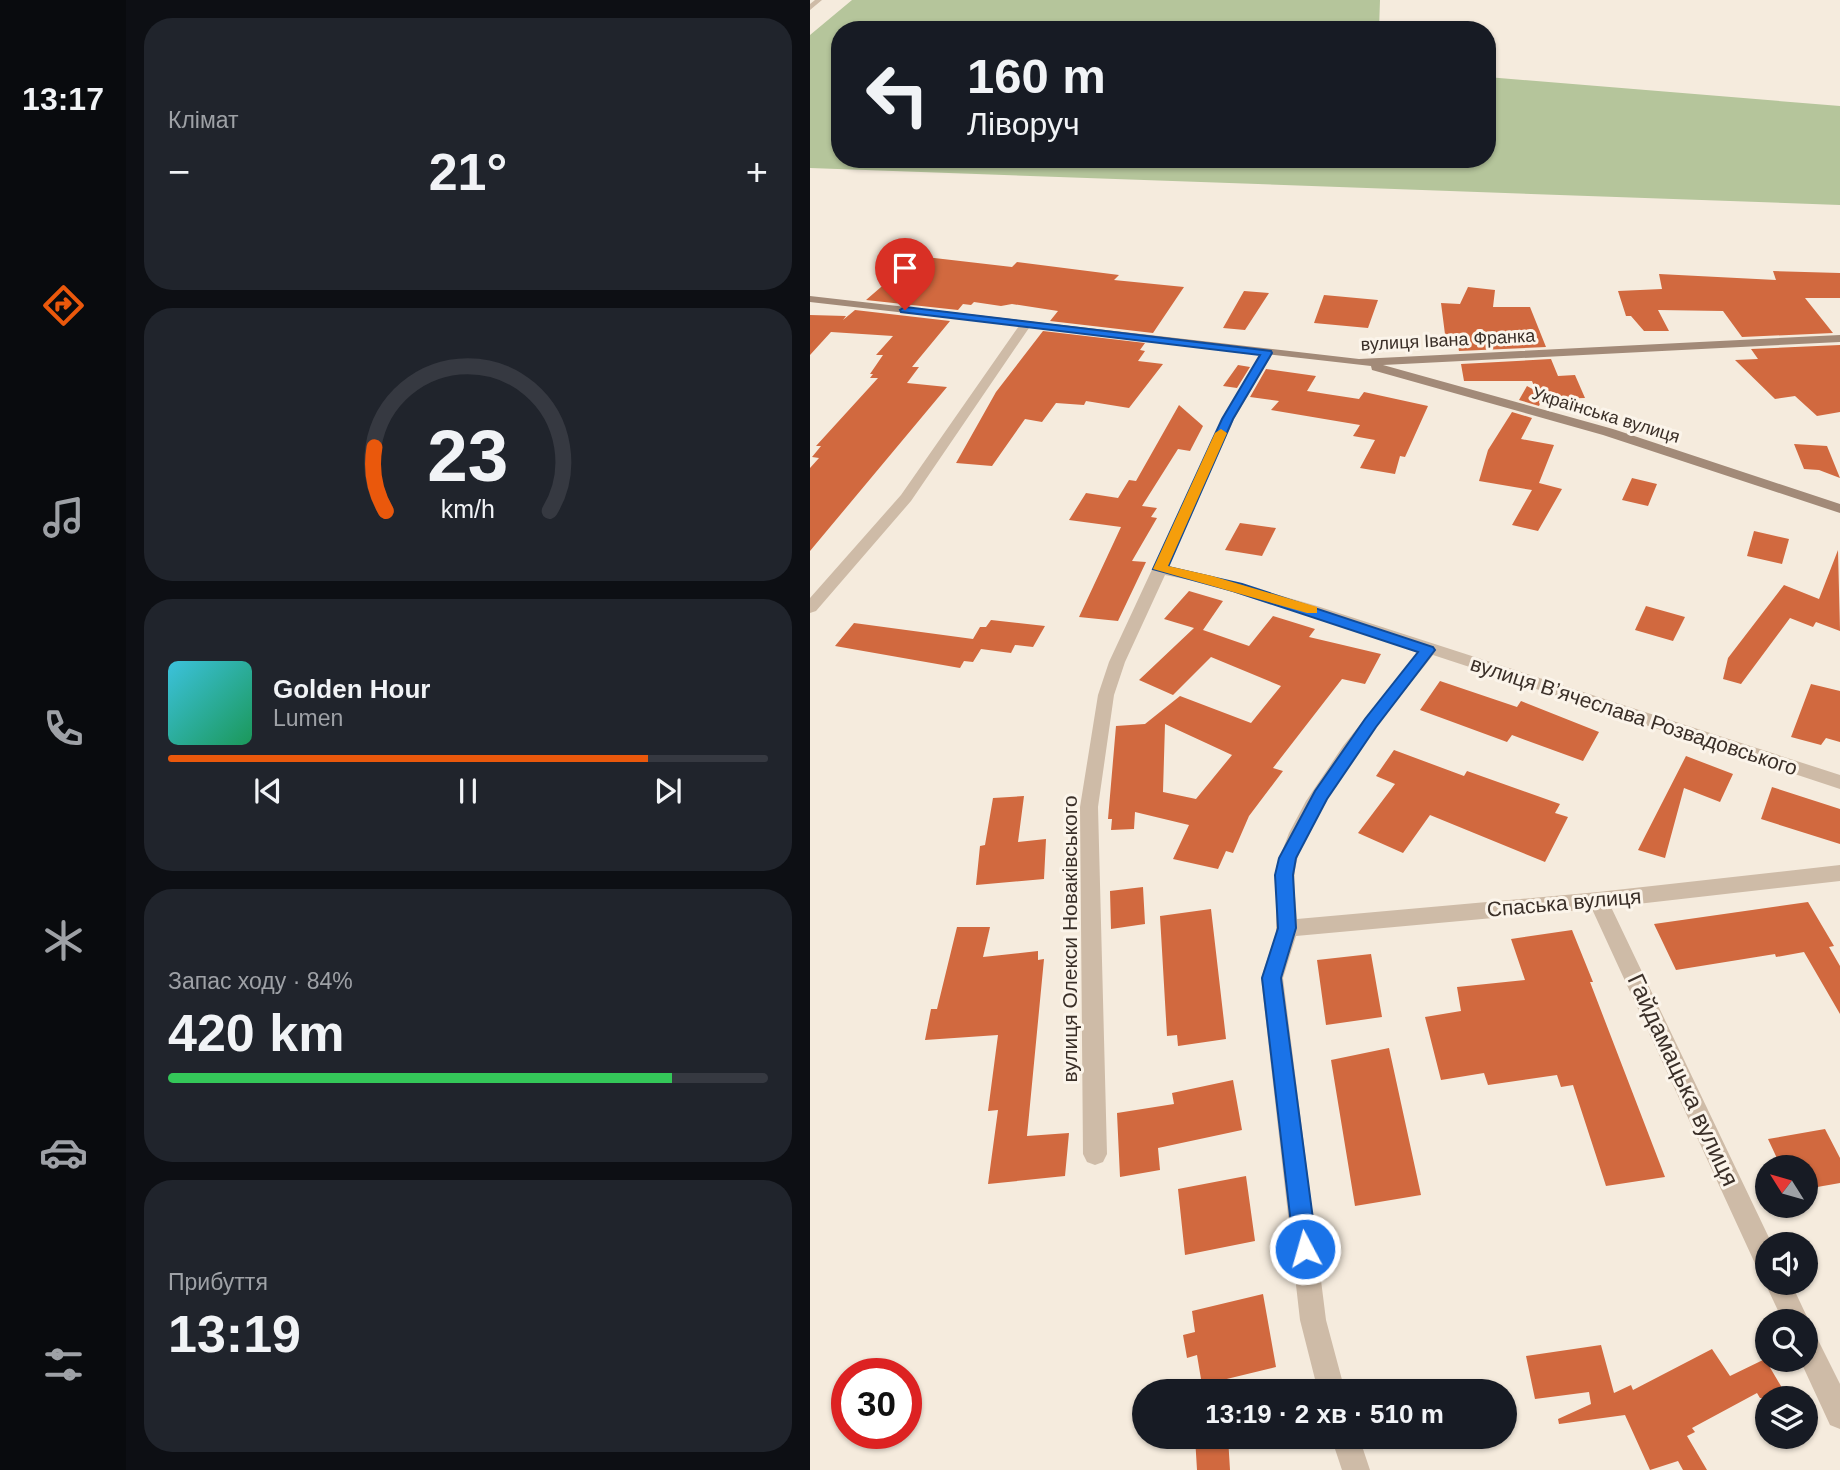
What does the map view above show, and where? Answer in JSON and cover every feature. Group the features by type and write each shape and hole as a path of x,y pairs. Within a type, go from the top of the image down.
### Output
{"street":[{"path":"810,8 819,0"},
{"name":"вулиця Івана Франка","path":"810,299 1359,363 1840,338"},
{"path":"810,608 906,498 988,375 1025,325"},
{"path":"1160,569 1228,419 1267,353"},
{"name":"Українська вулиця","path":"1359,363 1608,432 1840,509"},
{"name":"вулиця Вʼячеслава Розвадовського","path":"1160,569 1238,587 1840,782"},
{"name":"вулиця Олекси Новаківського","path":"1095,1154 1091,794 1106,695 1117,662 1160,569"},
{"path":"1328,1379 1313,1320 1272,978 1287,928 1284,875 1288,858 1302,829 1371,723 1428,650"},
{"name":"Спаська вулиця","path":"1287,928 1598,900 1840,873"},
{"name":"Гайдамацька вулиця","path":"1598,900 1755,1235"},
{"path":"1818,1368 1840,1415"},
{"path":"1349,1449 1356,1470"}],"green space":[{"path":"852,0 1380,0 1379,21 831,21 831,168 1496,168 1496,78 1840,106 1840,205 810,168 810,35"}],"building":[{"path":"917,256 1012,267 1017,262 1119,275 1114,280 1184,287 1153,333 1050,321 1058,311 1012,304 1001,306 974,302 971,305 963,304 958,310 866,300"},
{"path":"1773,271 1840,273 1840,298 1805,298 1833,333 1742,337 1723,311 1658,310 1669,331 1644,331 1631,316 1626,316 1618,291 1662,289 1659,274 1776,280"},
{"path":"1468,287 1495,290 1493,307 1530,307 1546,347 1459,351 1457,342 1446,342 1441,303 1460,304"},
{"path":"1244,291 1269,293 1245,330 1223,328"},
{"path":"1324,295 1378,300 1368,328 1314,323"},
{"path":"855,310 950,321 912,367 919,367 907,383 947,387 810,551 810,468 819,458 812,457 821,446 816,446 878,378 870,378 883,355 876,355 893,336 831,332 810,355 810,315 846,316 843,320"},
{"path":"1043,331 1145,343 1140,350 1145,351 1138,361 1163,364 1129,408 1086,401 1084,405 1056,403 1042,422 1025,419 992,466 956,463 996,392"},
{"path":"1840,345 1840,412 1817,416 1795,396 1775,399 1735,360 1758,359 1751,349"},
{"path":"1551,359 1558,376 1575,375 1585,398 1542,399 1539,406 1519,400 1527,386 1536,391 1532,381 1464,381 1461,364"},
{"path":"1238,365 1250,367 1237,388 1223,386"},
{"path":"1266,369 1316,376 1307,391 1359,399 1364,392 1428,406 1405,457 1400,456 1395,474 1360,468 1375,440 1353,436 1360,425 1271,410 1279,401 1250,397"},
{"path":"1179,405 1203,426 1190,451 1178,449 1142,506 1157,508 1151,517 1157,518 1132,561 1146,562 1118,621 1079,617 1121,527 1069,520 1086,493 1118,498 1129,480 1136,481"},
{"path":"1512,412 1532,418 1521,439 1554,445 1539,483 1562,489 1538,531 1512,525 1532,490 1479,481 1488,450"},
{"path":"1794,444 1827,446 1840,478 1819,470 1804,469"},
{"path":"1632,478 1657,484 1648,506 1622,500"},
{"path":"1240,523 1276,528 1262,556 1225,550"},
{"path":"1754,531 1789,539 1782,564 1747,556"},
{"path":"1838,550 1840,631 1816,622 1813,627 1790,618 1741,684 1723,679 1728,658 1784,585 1819,599"},
{"path":"1189,591 1223,601 1203,630 1249,646 1273,616 1315,629 1309,637 1381,654 1365,684 1342,679 1273,768 1283,771 1249,816 1233,853 1226,851 1218,869 1173,859 1189,825 1135,812 1134,829 1111,830 1112,819 1108,819 1116,726 1145,724 1180,696 1251,723 1281,686 1211,657 1173,695 1139,680 1194,628 1164,619","holes":["1165,724 1232,755 1196,799 1163,792"]},
{"path":"1646,606 1685,617 1673,641 1635,630"},
{"path":"991,620 1045,626 1033,647 1015,645 1011,653 981,649 973,662 964,661 960,668 835,646 854,623 973,639 980,627 986,627"},
{"path":"1440,681 1517,707 1521,701 1599,732 1583,761 1512,735 1507,742 1420,710"},
{"path":"1811,684 1840,691 1840,742 1826,738 1821,745 1791,737"},
{"path":"1394,750 1464,776 1467,771 1560,804 1555,813 1568,817 1545,862 1430,815 1403,853 1358,833 1395,784 1376,776"},
{"path":"1686,756 1733,774 1720,802 1684,788 1665,858 1638,850"},
{"path":"1772,787 1840,809 1840,844 1761,819"},
{"path":"1024,796 1018,842 1046,839 1044,879 976,885 980,846 985,845 993,798"},
{"path":"1143,887 1145,924 1111,929 1110,891"},
{"path":"1808,902 1834,946 1829,947 1840,966 1840,1014 1804,952 1676,970 1654,924"},
{"path":"1211,909 1226,1039 1178,1046 1177,1035 1167,1036 1160,916"},
{"path":"957,927 990,927 983,957 1038,951 1038,960 1044,959 1027,1136 1069,1133 1065,1176 988,1184 998,1110 988,1111 998,1035 925,1040 931,1009 937,1009"},
{"path":"1572,930 1665,1177 1606,1186 1573,1085 1561,1087 1557,1075 1488,1085 1484,1073 1441,1080 1425,1017 1461,1011 1457,987 1525,980 1511,939"},
{"path":"1371,954 1382,1017 1326,1025 1317,960"},
{"path":"1389,1048 1421,1195 1355,1206 1331,1060"},
{"path":"1233,1080 1242,1130 1158,1148 1160,1170 1120,1177 1117,1113 1174,1104 1172,1093"},
{"path":"1825,1129 1840,1158 1840,1183 1818,1187 1818,1155 1775,1155 1768,1139"},
{"path":"1246,1176 1255,1241 1185,1255 1178,1189"},
{"path":"1263,1294 1276,1367 1227,1379 1201,1379 1197,1355 1187,1358 1183,1335 1195,1332 1192,1311"},
{"path":"1601,1345 1614,1393 1631,1385 1633,1390 1712,1349 1730,1376 1755,1364 1755,1372 1773,1372 1781,1386 1755,1386 1755,1394 1692,1428 1695,1432 1687,1436 1707,1470 1683,1470 1678,1461 1650,1470 1625,1415 1559,1424 1558,1419 1591,1404 1589,1392 1535,1399 1526,1356"},
{"path":"1196,1449 1229,1449 1230,1470 1197,1470"}],"slow traffic":[{"path":"1221,433 1160,569 1207,579 1312,610"}],"route":[{"path":"905,310 1267,353 1228,419 1160,569 1238,587 1428,650 1371,723 1321,795 1288,858 1284,875 1287,928 1272,978 1305,1249"}]}
